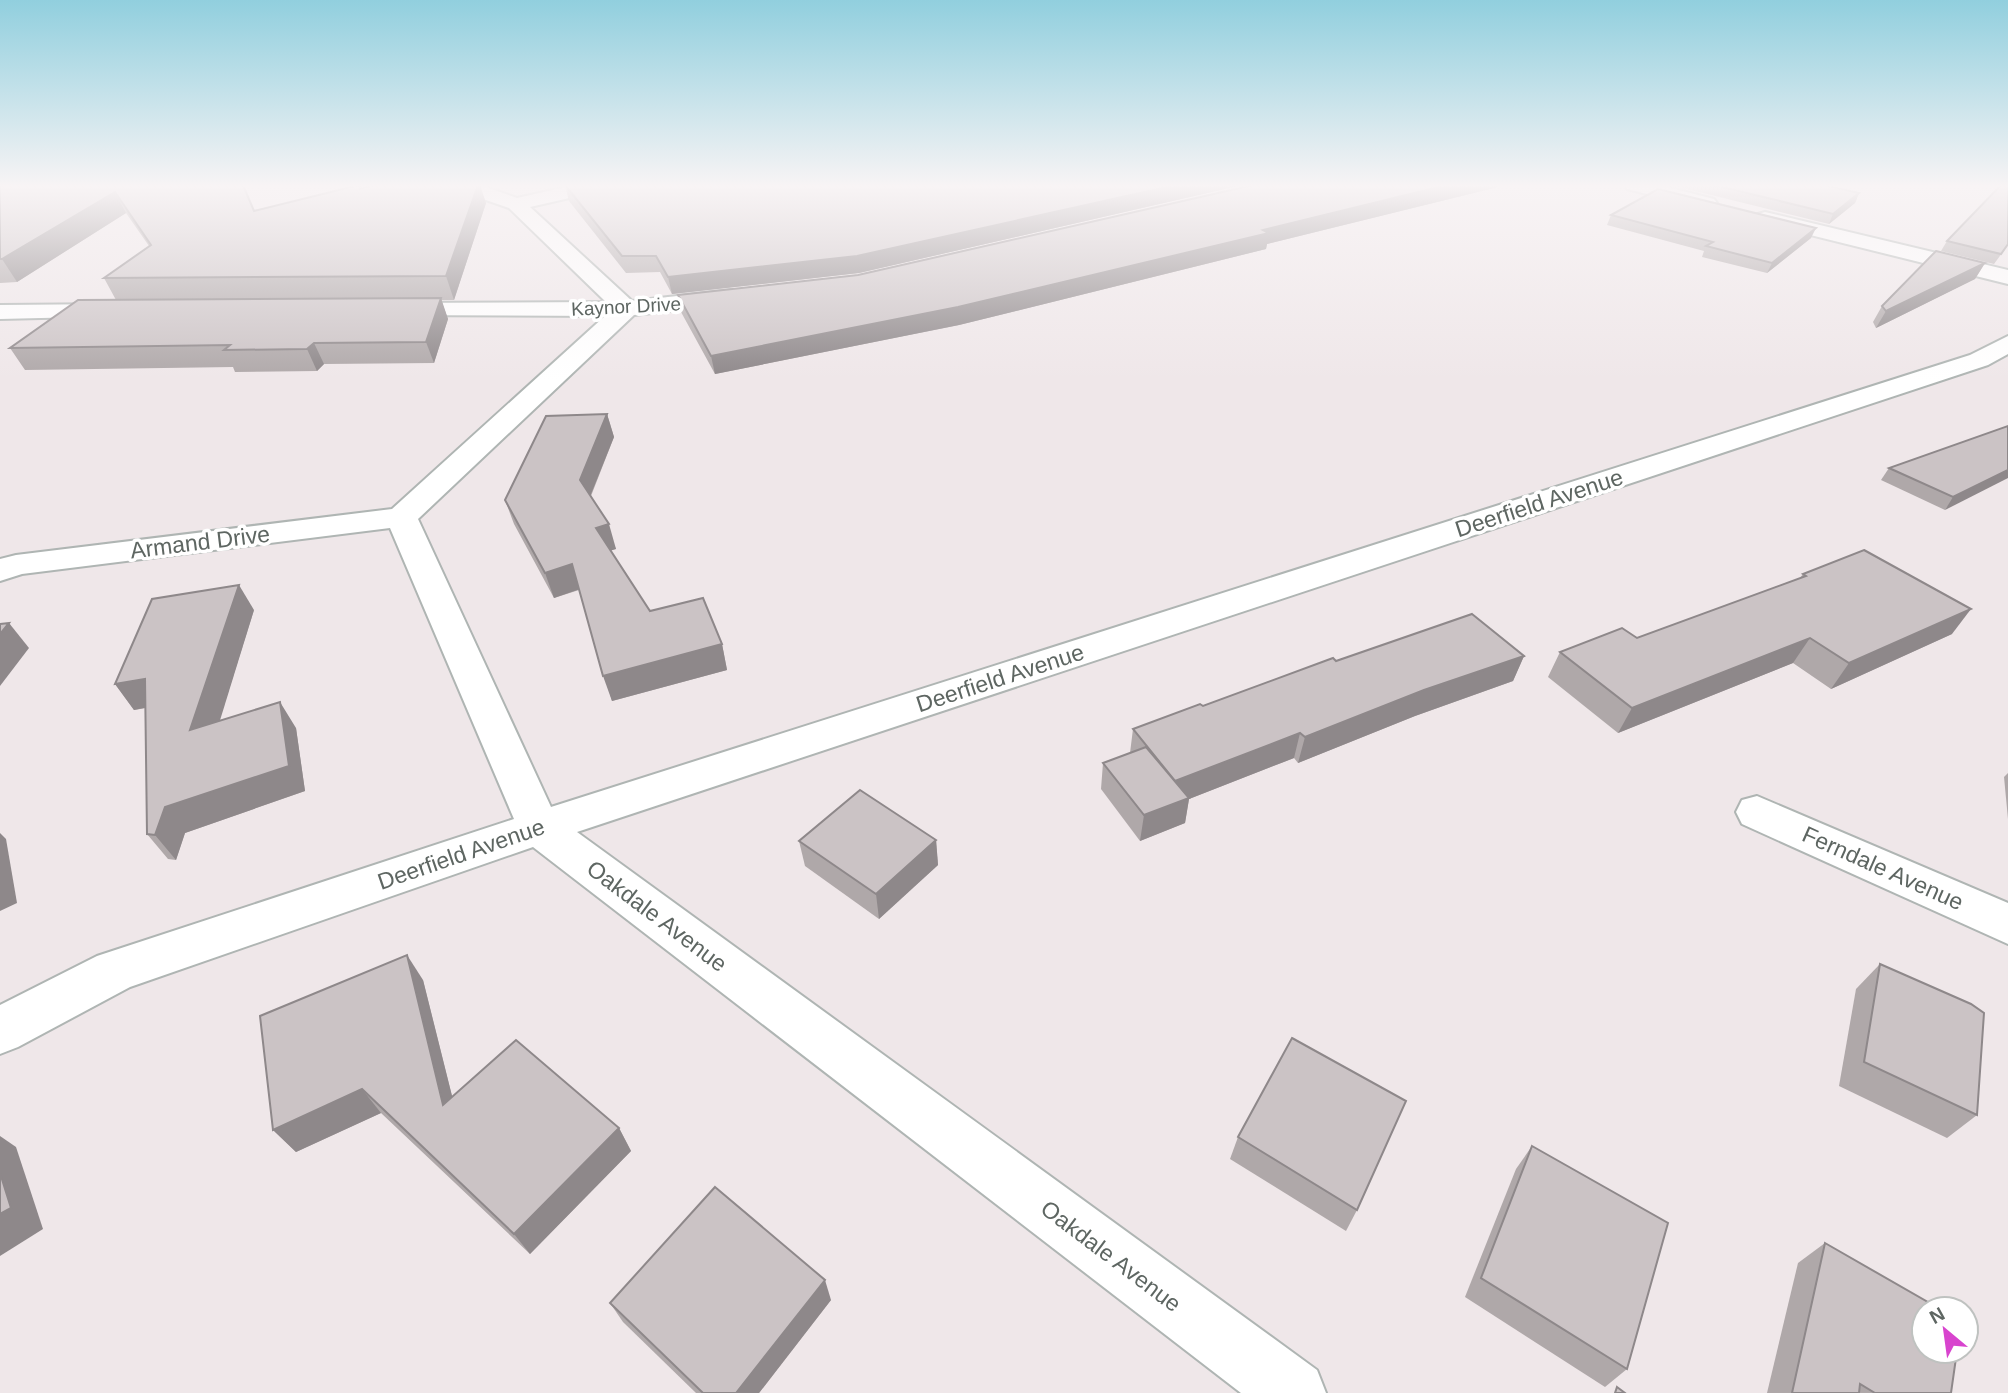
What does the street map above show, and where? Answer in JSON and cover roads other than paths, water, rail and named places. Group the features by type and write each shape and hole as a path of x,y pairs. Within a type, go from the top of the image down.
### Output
{"street":[{"path":"401,517 627,309 565,250"},
{"path":"1898,250 2008,277"},
{"name":"Kaynor Drive","path":"376,310 627,309 750,295"},
{"path":"0,312 139,311"},
{"name":"Deerfield Avenue","path":"0,1031 114,971 539,828 1965,364 2008,344"},
{"name":"Armand Drive","path":"0,571 16,565 401,517"},
{"name":"Oakdale Avenue","path":"401,517 539,828 1294,1393"},
{"name":"Ferndale Avenue","path":"1757,812 2008,924"}]}
